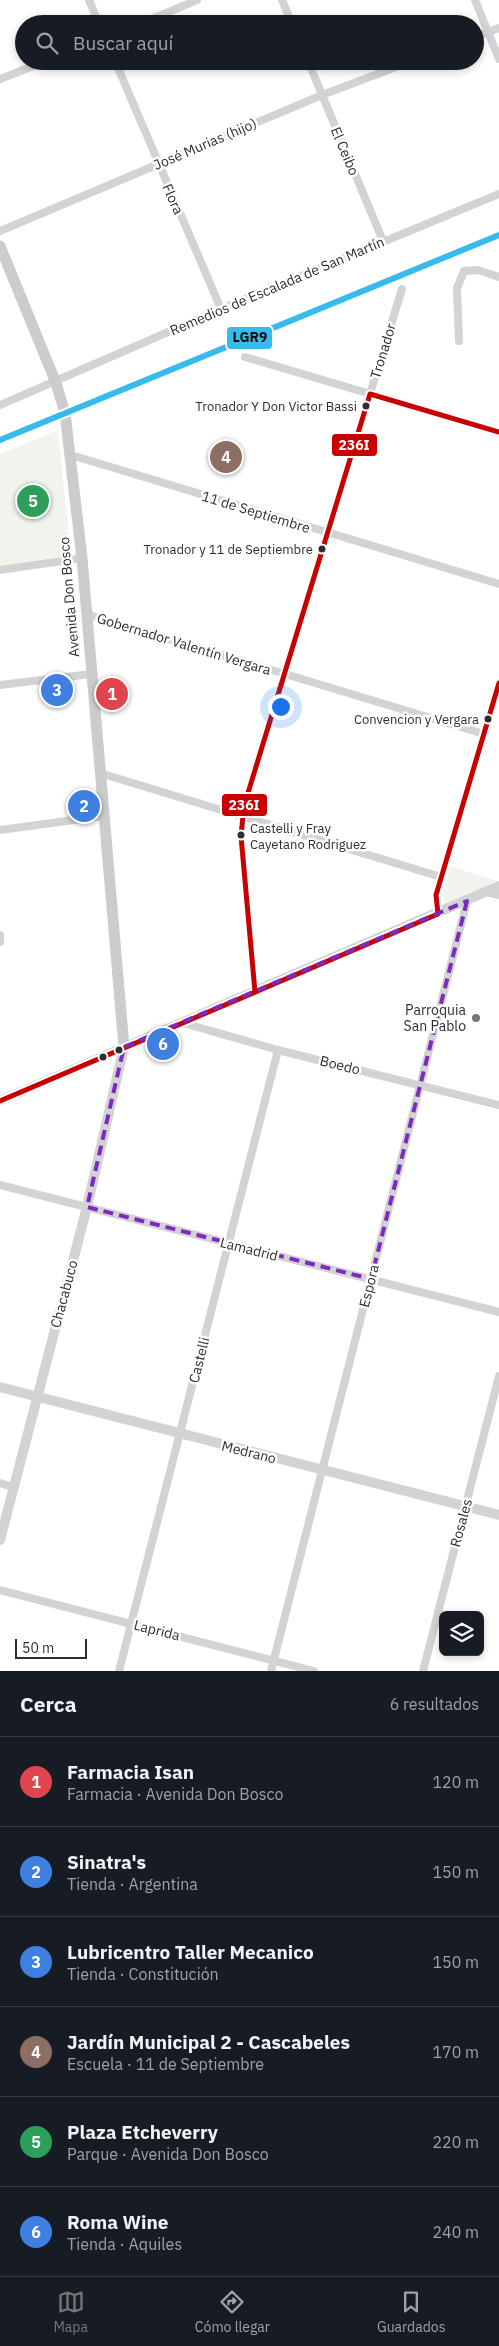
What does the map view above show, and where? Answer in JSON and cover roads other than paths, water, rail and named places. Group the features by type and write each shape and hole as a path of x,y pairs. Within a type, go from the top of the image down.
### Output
{"main road":[{"name":"Avenida Don Bosco","path":"0,246 56,382 65,413 82,558 124,1047"}],"street":[{"path":"89,0 95,15"},
{"path":"161,15 197,0"},
{"path":"282,0 288,15"},
{"path":"475,0 481,15"},
{"path":"484,22 499,59"},
{"path":"484,34 499,28"},
{"path":"0,79 23,70"},
{"name":"Flora","path":"119,70 221,309"},
{"name":"El Ceibo","path":"312,70 383,241"},
{"name":"José Murias (hijo)","path":"0,231 158,163 322,95 388,70"},
{"name":"Remedios de Escalada de San Martín","path":"0,405 221,309 499,194"},
{"path":"459,340 457,288 464,271 478,270 499,277"},
{"name":"Tronador","path":"243,816 244,806 326,534 402,289"},
{"path":"245,357 499,432"},
{"name":"11 de Septiembre","path":"70,455 326,534 499,584"},
{"path":"0,570 82,558"},
{"name":"Gobernador Valentín Vergara","path":"86,614 484,734"},
{"path":"0,685 91,674"},
{"path":"438,914 436,895 440,877 499,685"},
{"path":"100,773 440,877"},
{"path":"0,830 103,816"},
{"path":"243,816 241,836 255,992"},
{"path":"0,1101 438,914 499,886"},
{"path":"486,892 499,895"},
{"name":"Espora","path":"271,1671 467,901"},
{"path":"0,935 0,942"},
{"name":"Boedo","path":"183,1023 278,1050 499,1105"},
{"name":"Chacabuco","path":"0,1540 87,1207 124,1047"},
{"name":"Castelli","path":"119,1671 278,1050"},
{"name":"Lamadrid","path":"0,1185 499,1312"},
{"name":"Rosales","path":"422,1671 499,1376"},
{"name":"Medrano","path":"0,1387 499,1515"},
{"path":"490,1413 499,1415"},
{"path":"0,1483 13,1487"},
{"name":"Laprida","path":"0,1590 314,1671"}],"place":[{"name":"Tronador Y Don Victor Bassi","path":"366,406"},
{"name":"Jardín Municipal 2 - Cascabeles","path":"226,457"},
{"name":"Plaza Etcheverry","path":"33,501"},
{"name":"Tronador y 11 de Septiembre","path":"322,549"},
{"name":"Lubricentro Taller Mecanico","path":"57,690"},
{"name":"Farmacia Isan","path":"112,694"},
{"name":"Convencion y Vergara","path":"488,719"},
{"name":"Sinatra's","path":"84,806"},
{"name":"Castelli y Fray Cayetano Rodriguez","path":"241,835"},
{"name":"Parroquia San Pablo","path":"476,1018"},
{"name":"Roma Wine","path":"163,1044"}]}
